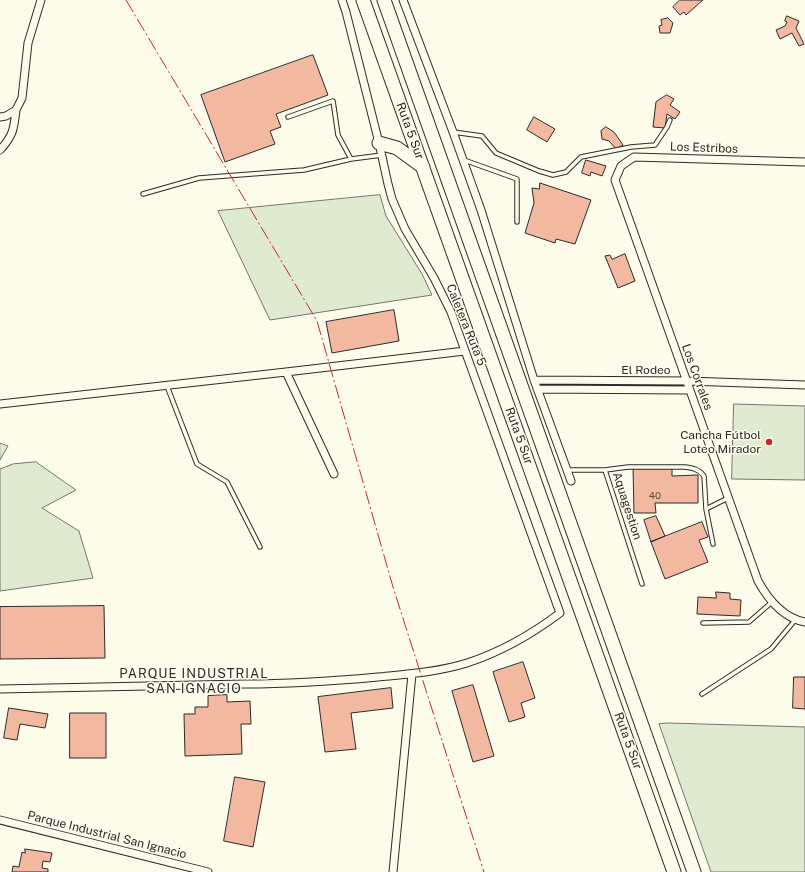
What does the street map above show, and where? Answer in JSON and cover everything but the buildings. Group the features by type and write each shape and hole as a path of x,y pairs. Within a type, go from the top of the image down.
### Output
{"highway":[{"name":"Ruta 5 Sur","path":"363,0 674,872"},
{"name":"Ruta 5 Sur","path":"384,0 694,872"},
{"path":"381,149 397,148 423,167"}],"street":[{"path":"0,150 8,142 14,130 16,110 22,98 28,43 41,0"},
{"name":"Caletera Ruta 5","path":"342,0 381,149 388,184 398,214 413,244 443,294 451,312 560,613 521,639 484,657 448,668 412,674"},
{"path":"402,0 453,132 481,210 534,380 571,481"},
{"path":"0,117 6,116 16,110"},
{"name":"Los Estribos","path":"615,180 621,166 634,157 805,162"},
{"name":"Los Corrales","path":"615,180 758,581 764,592 783,612 805,622"},
{"path":"0,404 465,351"},
{"path":"286,372 334,474"},
{"name":"El Rodeo","path":"534,380 687,381 805,385"},
{"name":"El Rodeo","path":"538,388 690,390"},
{"path":"0,689 329,682 412,674 393,872"},
{"name":"Parque Industrial San Ignacio","path":"0,820 208,872"}],"lane":[{"path":"288,117 333,101 338,135 351,159"},
{"path":"453,132 482,136 496,153 538,171 553,175 566,172 581,157 631,147 655,145 670,120"},
{"path":"143,194 199,178 304,170 351,159 381,149"},
{"path":"463,160 517,179 517,222"},
{"path":"166,385 197,464 227,482 260,547"},
{"path":"605,470 628,467 685,467 693,468 701,472 704,476 706,509 713,544"},
{"name":"Aquagestion","path":"567,470 605,470 642,584"},
{"path":"706,509 729,498"},
{"path":"702,623 749,622 773,602"},
{"path":"702,694 771,649 796,619"}],"green space":[{"path":"380,195 386,216 422,274 432,295 270,320 218,211"},
{"name":"Cancha Fútbol Loteo Mirador","path":"734,404 805,406 805,480 732,479"},
{"path":"0,443 8,446 0,460"},
{"path":"36,462 76,490 42,508 79,531 93,578 0,591 0,469 13,464"},
{"path":"669,723 805,727 805,872 711,872 659,724"}],"power":[{"path":"126,0 317,321 393,587 484,872"}],"place":[{"name":"Cancha Fútbol Loteo Mirador","path":"769,442"}],"district":[{"name":"PARQUE INDUSTRIAL SAN IGNACIO","path":"194,682"}]}
